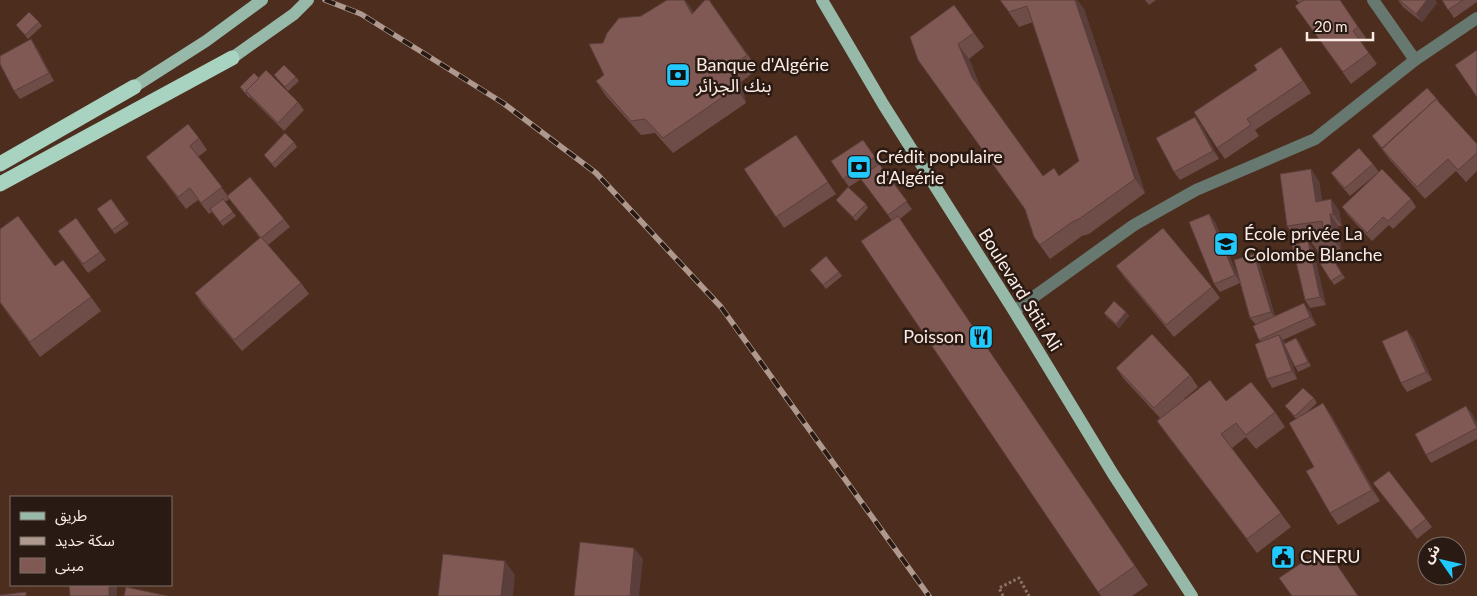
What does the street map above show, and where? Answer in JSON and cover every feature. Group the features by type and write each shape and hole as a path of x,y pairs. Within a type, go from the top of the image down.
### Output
{"highway":[{"path":"0,184 232,58"},
{"path":"0,164 134,87"}],"main road":[{"path":"134,87 206,41 262,0"},
{"path":"232,58 294,14 308,0"},
{"name":"Boulevard Stiti Ali","path":"822,0 888,112 1190,595"}],"street":[{"path":"1374,0 1415,60"},
{"path":"1014,311 1134,225 1196,190 1316,139 1415,60 1477,18"}],"path":[{"path":"1003,596 999,588 1019,578 1029,596"}],"building":[{"name":"Banque d'Algérie بنك الجزائر","path":"667,0 684,0 692,14 705,0 709,0 747,55 730,67 736,88 663,138 645,119 631,121 596,81 604,75 589,44 603,43 607,33 619,18 641,16"},
{"path":"1000,0 1075,0 1135,179 1040,245 1034,237 1025,209 918,60 910,37 954,5 974,33 958,44 972,77 1043,176 1054,168 1059,176 1079,161 1027,6 1009,12"},
{"path":"1304,0 1340,0 1358,27 1353,31 1369,53 1343,72 1295,6"},
{"path":"1399,0 1427,0 1416,14"},
{"path":"1442,0 1463,0 1448,10"},
{"path":"29,12 39,22 25,35 16,25"},
{"path":"31,39 49,73 14,91 0,64 0,56"},
{"path":"1281,47 1303,81 1247,119 1251,125 1217,148 1194,112 1257,70 1254,65"},
{"path":"1477,50 1477,97 1455,65"},
{"path":"284,65 296,77 285,87 274,75"},
{"path":"266,70 298,102 278,123 246,91"},
{"path":"254,73 259,78 246,91 246,94 240,87"},
{"path":"1427,88 1439,101 1436,99 1382,148 1372,136"},
{"path":"1436,99 1477,144 1477,153 1458,170 1448,159 1417,187 1382,149"},
{"path":"1195,117 1213,151 1174,172 1156,138"},
{"path":"188,124 199,138 190,146 222,187 201,203 190,188 178,197 146,157"},
{"path":"285,133 294,142 272,164 264,155"},
{"path":"796,135 828,182 776,217 744,169"},
{"path":"863,140 875,157 843,179 831,161"},
{"path":"1359,148 1373,164 1345,188 1331,173"},
{"path":"879,164 907,201 888,215 860,178"},
{"path":"1311,169 1316,202 1331,199 1333,214 1330,214 1333,239 1311,242 1309,232 1323,230 1322,221 1287,226 1280,174"},
{"path":"1382,169 1411,199 1388,221 1383,217 1367,233 1342,207"},
{"path":"250,177 284,219 261,238 227,196"},
{"path":"848,187 866,204 853,217 836,200"},
{"path":"111,199 126,220 112,230 97,209"},
{"path":"223,199 233,212 220,222 210,209"},
{"path":"1209,214 1235,275 1214,284 1189,222"},
{"path":"18,216 55,266 63,260 91,297 30,342 0,302 0,229"},
{"path":"898,216 1135,566 1098,592 861,241"},
{"path":"76,218 100,252 83,264 58,231"},
{"path":"1163,228 1212,287 1166,325 1116,266"},
{"path":"261,237 301,283 234,340 195,293"},
{"path":"1308,241 1320,297 1305,300 1292,245"},
{"path":"1329,253 1342,274 1331,281 1318,260"},
{"path":"1254,254 1271,312 1250,318 1234,260"},
{"path":"826,256 839,272 823,285 810,270"},
{"path":"1114,301 1126,312 1116,324 1104,313"},
{"path":"1304,303 1310,317 1259,340 1253,326"},
{"path":"1407,330 1426,372 1401,383 1382,341"},
{"path":"1152,334 1190,375 1154,408 1116,368"},
{"path":"1279,335 1292,371 1267,379 1255,344"},
{"path":"1296,338 1308,362 1295,367 1284,344"},
{"path":"1210,380 1226,401 1251,382 1275,412 1246,435 1236,423 1221,434 1281,513 1247,539 1157,421"},
{"path":"1303,388 1314,398 1295,416 1285,406"},
{"path":"1323,403 1372,490 1330,513 1306,471 1314,467 1289,423"},
{"path":"1466,406 1477,428 1426,455 1415,434"},
{"path":"1389,471 1426,519 1411,531 1373,483"},
{"path":"580,542 634,548 630,596 574,596"},
{"path":"1325,547 1358,596 1292,596 1279,578"},
{"path":"443,554 505,561 501,596 438,596"},
{"path":"69,586 109,586 109,596 70,596"},
{"path":"126,587 168,596 124,596"},
{"path":"26,592 26,596 0,596 0,595"}],"railway":[{"path":"325,0 361,14 503,103 596,173 721,307 929,596"}],"place":[{"name":"Banque d'Algérie بنك الجزائر","path":"678,75"},
{"name":"Crédit populaire d'Algérie","path":"859,167"},
{"name":"École privée La Colombe Blanche","path":"1226,244"},
{"name":"Poisson","path":"981,337"},
{"name":"CNERU","path":"1283,557"}]}
